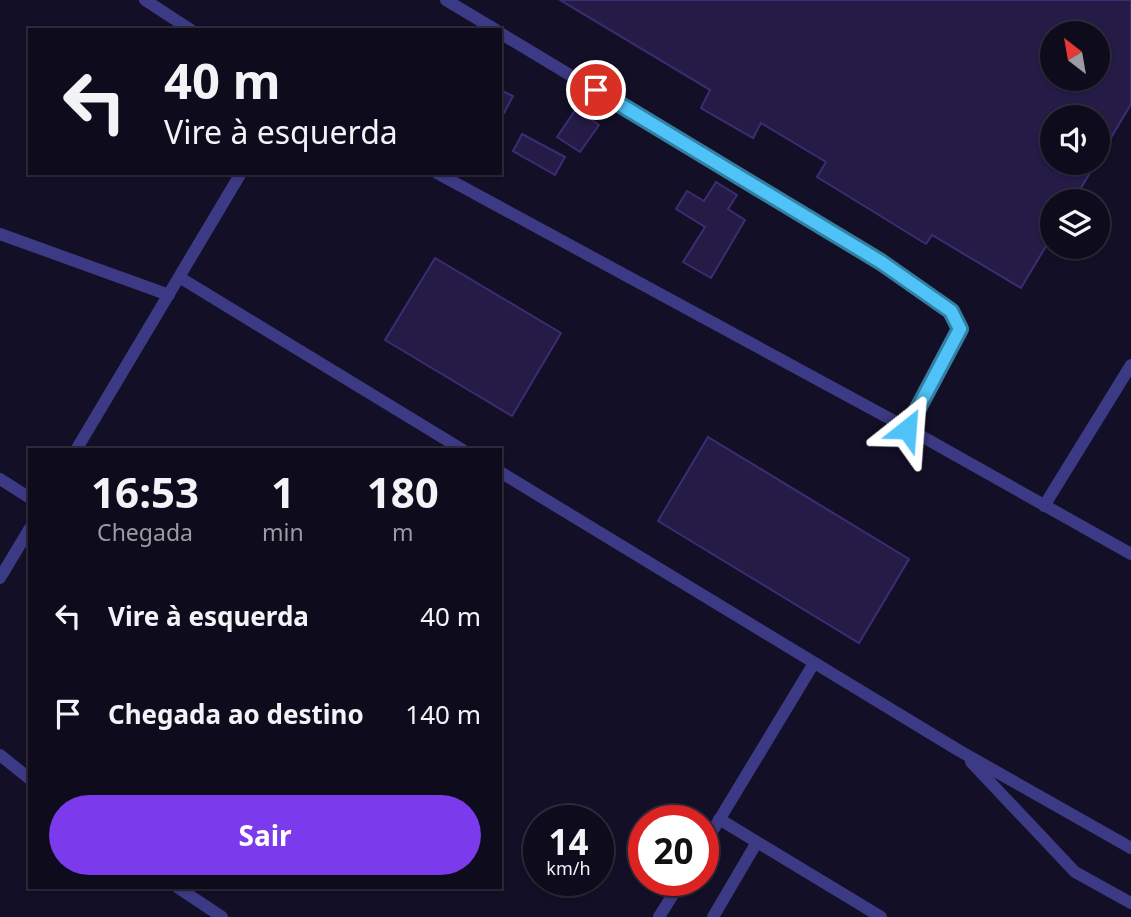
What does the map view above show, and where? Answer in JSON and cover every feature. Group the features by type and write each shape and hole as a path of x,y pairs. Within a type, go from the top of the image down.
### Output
{"lane":[{"path":"145,0 188,28"},
{"path":"446,0 493,28"},
{"path":"502,34 881,262 951,311 960,329 907,429"},
{"path":"77,448 240,175"},
{"path":"441,175 1131,554"},
{"path":"0,234 169,295"},
{"path":"180,277 460,448"},
{"path":"1044,506 1131,365"},
{"path":"502,473 958,750 1131,848"},
{"path":"0,479 28,497"},
{"path":"0,578 28,531"},
{"path":"814,663 719,819 881,917"},
{"path":"958,750 1075,872 1131,903"},
{"path":"0,755 28,777"},
{"path":"713,917 757,842"},
{"path":"180,889 222,917"},
{"path":"659,917 672,896"}],"building":[{"path":"560,0 1131,0 1131,104 1110,139 1110,105 1040,105 1040,175 1089,175 1080,189 1040,189 1040,256 1021,288 932,235 926,244 817,177 826,162 761,123 753,138 701,108 710,90"},
{"path":"502,91 513,96 502,112"},
{"path":"576,109 599,125 580,152 557,137"},
{"path":"522,134 565,157 555,175 513,151"},
{"path":"716,182 737,195 728,209 745,220 711,278 683,262 705,227 676,209 687,191 704,201"},
{"path":"435,258 561,333 512,416 385,340"},
{"path":"708,437 909,559 859,643 658,521"}],"route":[{"path":"596,90 881,262 951,311 958,319 960,329 907,429"}]}
